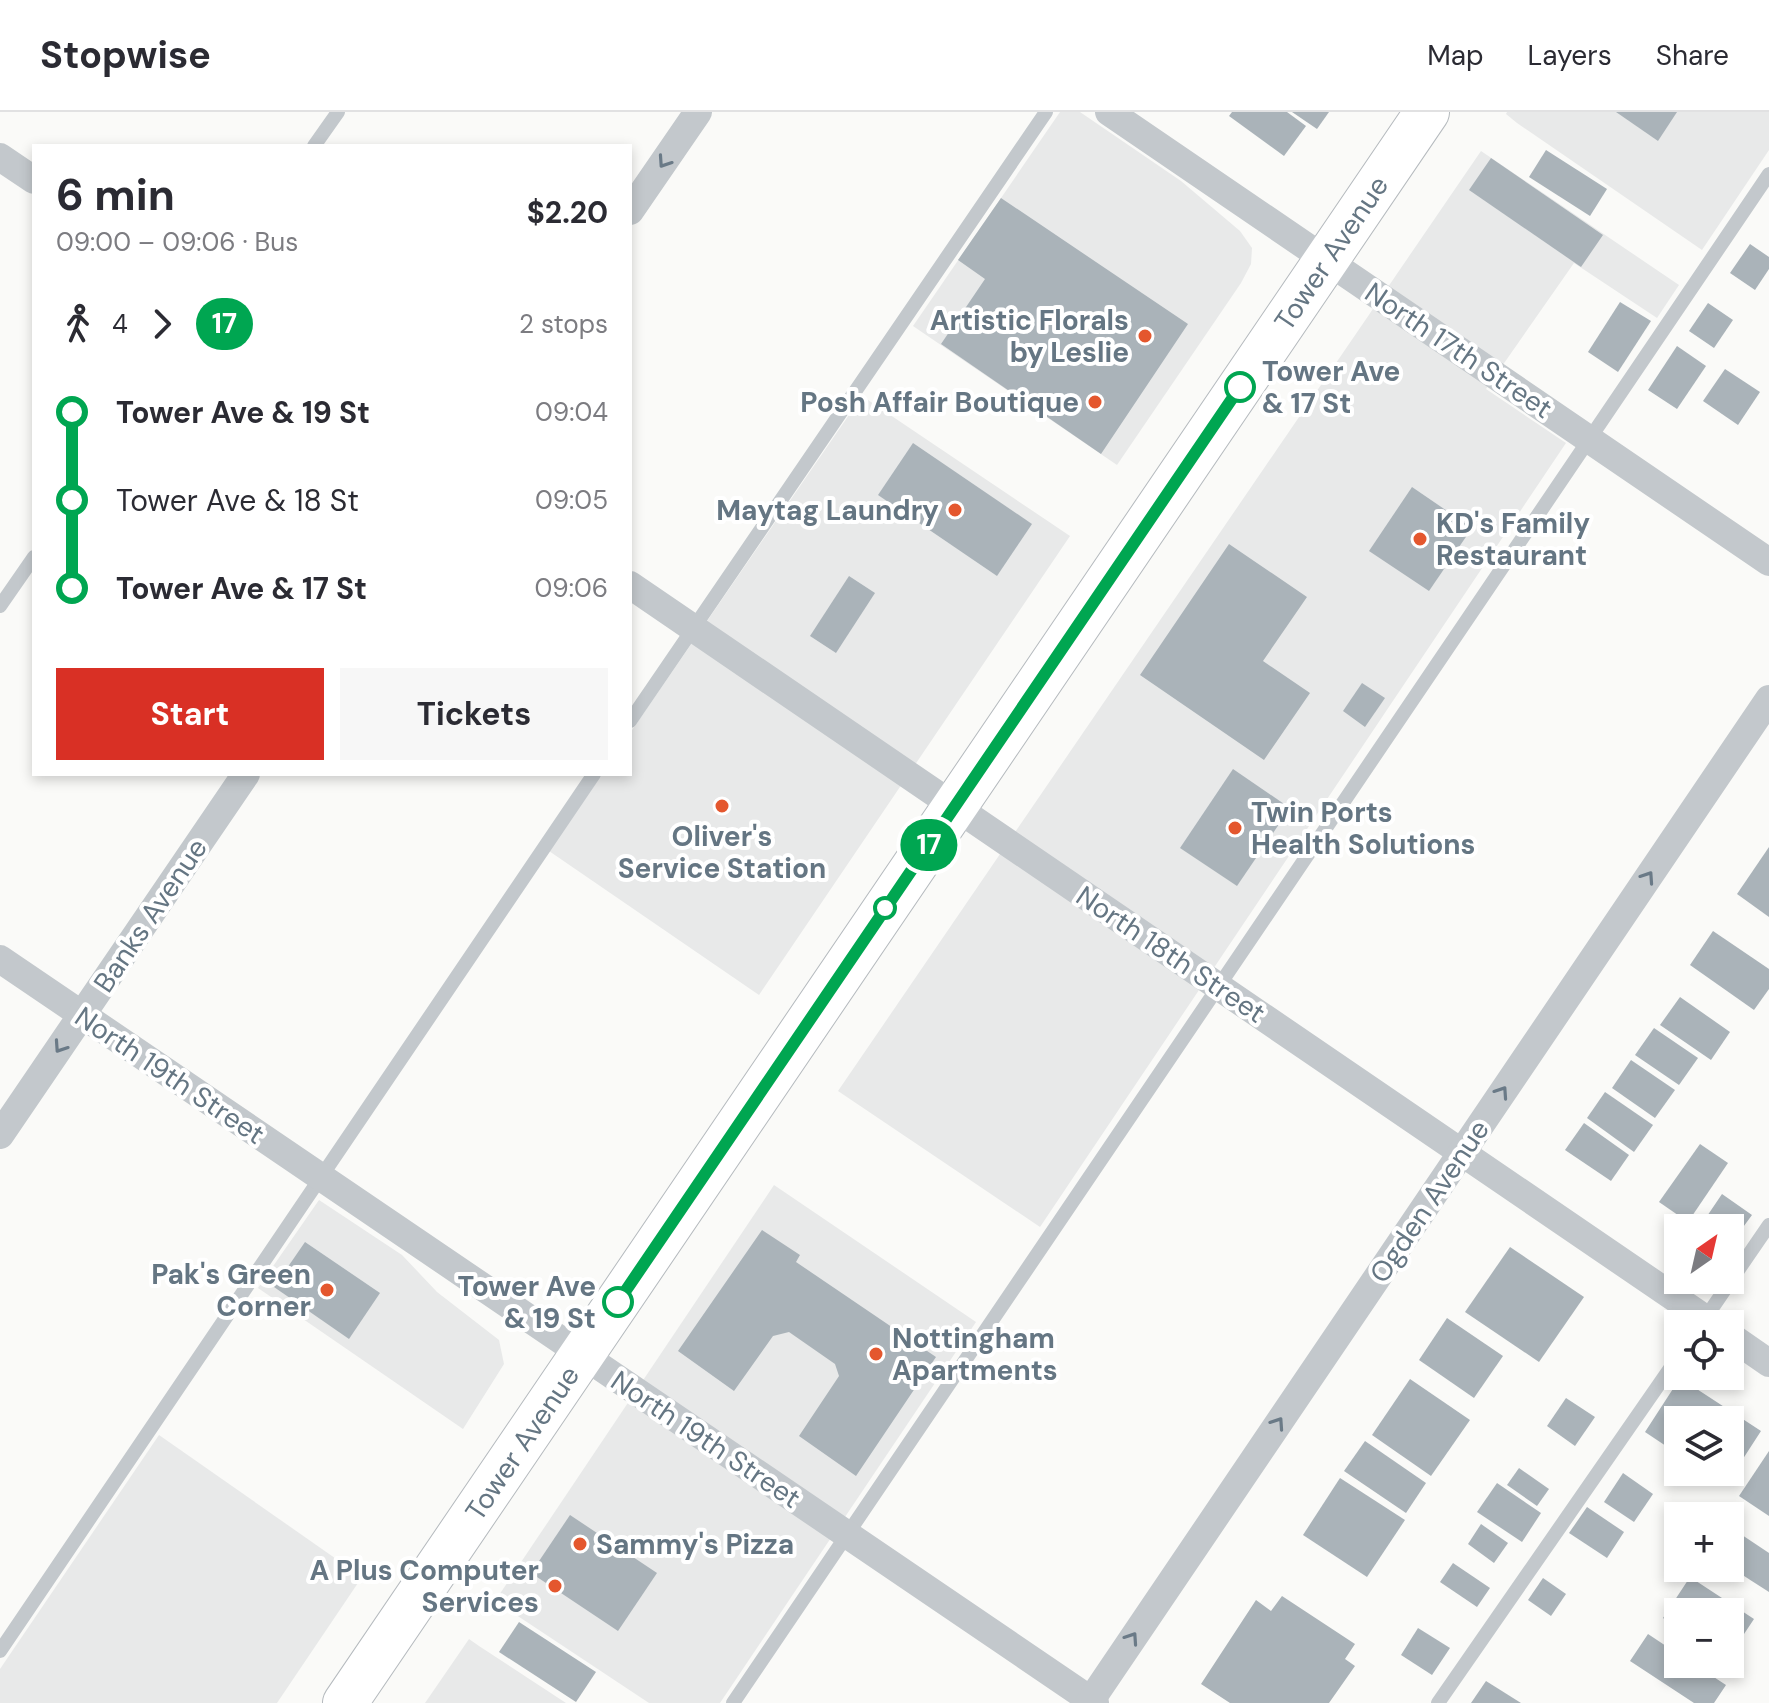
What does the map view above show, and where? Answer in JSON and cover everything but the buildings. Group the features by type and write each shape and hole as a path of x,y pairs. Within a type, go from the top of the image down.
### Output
{"main road":[{"name":"Tower Avenue","path":"345,1703 1427,112"}],"street":[{"path":"632,208 698,112"},
{"name":"North 17th Street","path":"1109,112 1769,562"},
{"path":"0,157 32,179"},
{"name":"North 18th Street","path":"632,586 1689,1310"},
{"name":"Ogden Avenue","path":"1091,1702 1769,699"},
{"name":"Banks Avenue","path":"0,1135 245,776"},
{"name":"North 19th Street","path":"0,959 1091,1702"},
{"path":"1744,1346 1769,1363"}],"lane":[{"path":"315,144 338,112"},
{"path":"632,718 1046,112"},
{"path":"733,1703 1769,174"},
{"path":"0,606 32,560"},
{"path":"0,1651 593,776"},
{"path":"1714,1310 1769,1225"},
{"path":"1438,1703 1664,1377"}],"shaded area":[{"path":"1060,112 1080,112 1181,181 1240,231 1252,248 1251,264 1241,283 1117,465 913,326"},
{"path":"1507,112 1769,112 1769,150 1702,250 1517,123"},
{"path":"1481,151 1679,285 1657,318 1574,263 1486,389 1566,443 1040,1227 838,1091"},
{"path":"862,396 1070,536 759,995 549,851 601,776 632,776 632,730"},
{"path":"774,1185 976,1322 720,1703 649,1703 495,1601"},
{"path":"319,1200 402,1255 437,1292 499,1340 504,1364 463,1429 258,1288"},
{"path":"159,1435 362,1577 277,1703 0,1703 0,1669"},
{"path":"469,1639 479,1646 566,1703 425,1703"}],"bus line":[{"name":"17","path":"618,1302 1240,387"}],"place":[{"name":"Artistic Florals by Leslie","path":"1145,336"},
{"name":"Tower Ave & 17 St","path":"1240,387"},
{"name":"Posh Affair Boutique","path":"1095,402"},
{"name":"Maytag Laundry","path":"955,510"},
{"name":"KD's Family Restaurant","path":"1420,539"},
{"name":"Oliver's Service Station","path":"722,806"},
{"name":"Twin Ports Health Solutions","path":"1235,828"},
{"name":"Pak's Green Corner","path":"327,1290"},
{"name":"Tower Ave & 19 St","path":"618,1302"},
{"name":"Nottingham Apartments","path":"876,1354"},
{"name":"Sammy's Pizza","path":"580,1544"},
{"name":"A Plus Computer Services","path":"555,1586"}]}
